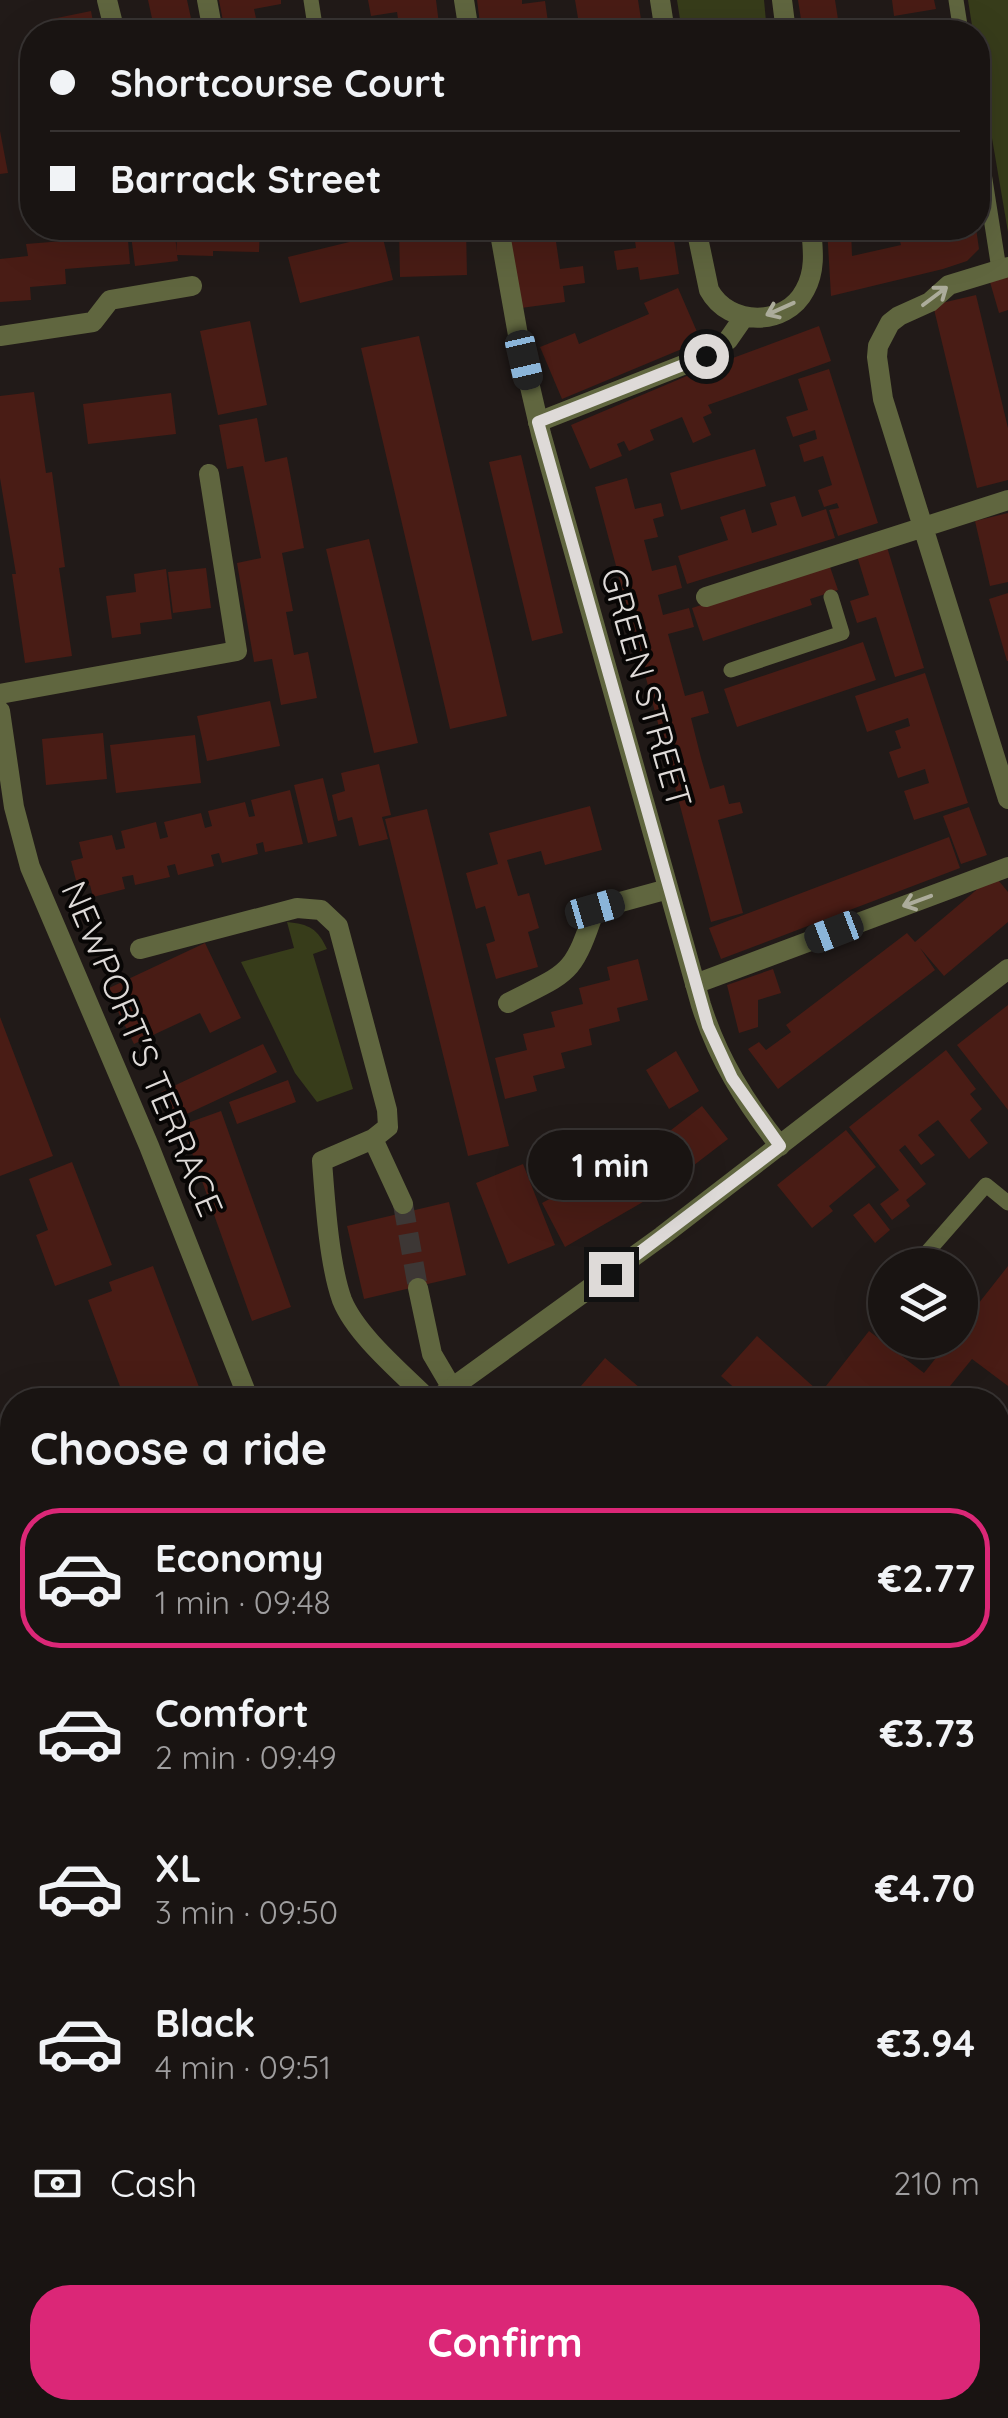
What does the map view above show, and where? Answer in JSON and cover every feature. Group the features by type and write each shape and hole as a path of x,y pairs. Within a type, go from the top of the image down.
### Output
{"street":[{"name":"GREEN STREET","path":"501,240 538,422 695,984 722,1060 742,1096 780,1146"},
{"path":"698,240 708,290 729,313 744,317 781,312 803,294 813,268 812,240"},
{"path":"1003,268 950,285 930,302 890,323 878,346 878,382 1008,799"},
{"path":"0,336 92,322 110,300 192,286"},
{"path":"538,422 706,356 728,340 744,317"},
{"path":"0,694 237,650 209,474"},
{"path":"706,597 1008,500"},
{"name":"NEWPORT'S TERRACE","path":"0,714 14,807 30,867 149,1146 244,1388"},
{"path":"695,984 1008,867"},
{"path":"508,1003 567,972 580,952 595,909 668,889"},
{"path":"140,949 297,908 321,910 338,926 387,1110 388,1127 373,1139 322,1161 326,1218 342,1300 361,1329 429,1388"},
{"path":"449,1388 648,1247 1008,969"},
{"path":"373,1139 403,1204"},
{"path":"418,1288 437,1388"}],"lane":[{"path":"990,198 1003,268"},
{"path":"731,670 842,633 830,597"},
{"path":"931,1248 986,1185 1008,1204"}],"green space":[{"path":"677,0 764,0 766,20 680,20"},
{"path":"968,0 1008,0 1008,232 990,126 990,20 971,20"},
{"path":"287,922 312,929 327,949 313,954 353,1089 317,1102 295,1073 241,962 294,948"}],"building":[{"path":"148,0 187,0 191,20 152,20"},
{"path":"219,0 281,0 281,4 254,9 256,20 223,20"},
{"path":"368,0 436,0 438,20 398,20 397,12 371,16"},
{"path":"477,0 522,0 522,4 545,1 548,20 480,20"},
{"path":"575,0 638,0 641,20 578,20"},
{"path":"798,0 835,0 838,20 801,20"},
{"path":"892,0 934,0 936,9 894,16"},
{"path":"91,11 93,20 52,20"},
{"path":"0,131 8,173 0,174"},
{"path":"128,240 130,264 65,269 66,284 30,287 31,300 0,302 0,259 28,256 26,244"},
{"path":"132,240 176,240 177,252 176,240 260,240 259,252 177,255 178,261 135,266"},
{"path":"357,240 383,240 393,280 300,303 288,257"},
{"path":"399,240 466,240 467,275 400,277"},
{"path":"511,240 556,240 560,269 583,266 585,283 563,286 565,302 521,308"},
{"path":"635,240 674,240 679,274 640,280 638,267 617,270 614,251 636,248"},
{"path":"828,240 851,240 852,256 901,245 900,240 978,240 979,249 967,261 831,296"},
{"path":"1008,277 1008,310 999,313 990,282"},
{"path":"678,288 701,341 562,399 540,347 575,333 579,344 649,314 644,303"},
{"path":"976,295 1008,428 1008,480 977,488 933,305"},
{"path":"250,321 267,405 218,415 200,331"},
{"path":"819,326 831,361 708,405 712,413 703,417 711,435 693,443 682,417 650,430 654,440 629,451 624,441 617,444 622,456 590,469 571,425 701,370 706,380 703,369"},
{"path":"419,336 507,716 450,729 361,348"},
{"path":"829,369 878,523 838,536 829,510 839,508 837,503 824,507 818,490 832,485 823,456 804,462 799,445 817,439 815,430 793,437 786,417 808,410 798,379"},
{"path":"34,392 46,473 52,472 65,567 59,568 72,656 25,663 0,478 0,396"},
{"path":"171,393 176,434 88,444 83,404"},
{"path":"257,418 265,462 287,457 304,548 282,553 293,611 286,612 294,655 308,652 317,698 281,705 272,659 254,662 237,563 261,558 243,466 227,469 219,425"},
{"path":"755,449 766,486 681,510 670,473"},
{"path":"521,455 563,633 532,641 489,462"},
{"path":"627,478 635,509 661,503 664,516 653,519 658,537 644,540 652,571 676,565 682,588 658,595 663,615 689,608 694,627 668,634 685,696 703,691 709,713 691,718 710,789 724,785 729,804 740,802 743,813 718,820 743,913 711,922 595,487"},
{"path":"795,496 802,517 826,509 835,538 687,584 678,556 728,540 720,517 745,509 752,533 777,525 770,503"},
{"path":"1008,513 1008,582 990,586 975,521"},
{"path":"369,539 418,743 374,753 326,549"},
{"path":"887,547 924,668 895,677 876,617 857,623 850,601 869,595 857,556"},
{"path":"829,564 838,590 810,599 812,605 703,641 692,608"},
{"path":"206,568 211,608 173,613 168,572"},
{"path":"166,569 172,619 140,623 141,634 112,638 106,596 136,592 134,574"},
{"path":"1008,593 1008,661 1007,661 989,599"},
{"path":"863,642 876,680 737,727 724,689"},
{"path":"925,673 968,803 914,820 904,791 929,783 925,769 898,778 889,752 901,748 895,731 910,726 908,718 867,732 855,696"},
{"path":"270,701 280,746 207,761 197,716"},
{"path":"103,733 107,779 46,785 42,739"},
{"path":"195,735 201,783 116,793 110,745"},
{"path":"379,764 391,815 382,817 388,839 359,846 352,817 338,821 332,795 345,791 341,773"},
{"path":"323,778 337,836 308,843 294,785"},
{"path":"290,790 303,844 265,852 263,842 256,844 258,854 222,863 219,853 211,855 214,866 178,875 175,864 167,866 170,877 135,885 133,875 122,877 125,889 93,897 90,885 78,888 71,861 83,858 79,842 112,835 116,850 125,848 121,831 156,822 160,839 168,837 164,822 201,813 205,828 212,826 208,811 245,802 249,817 255,816 251,800"},
{"path":"590,806 602,850 545,865 541,851 507,860 518,896 529,893 539,928 528,932 538,967 496,979 486,944 495,941 485,906 476,909 466,873 498,864 489,833"},
{"path":"969,807 987,855 961,864 943,816"},
{"path":"427,809 509,1146 468,1156 385,819"},
{"path":"949,837 960,868 721,959 709,928"},
{"path":"994,875 1008,892 1008,922 944,976 920,948 935,970 778,1089 748,1049 759,1042 766,1050 791,1032 786,1025 907,933 915,942"},
{"path":"205,943 241,1018 210,1033 200,1013 134,1044 107,989"},
{"path":"638,959 648,1000 617,1008 620,1021 589,1029 592,1045 561,1053 565,1068 533,1076 537,1091 505,1099 495,1058 527,1050 523,1034 555,1027 551,1012 583,1004 579,988 610,980 607,967"},
{"path":"773,969 781,993 758,1000 758,1027 739,1033 727,985"},
{"path":"1008,1005 1008,1110 957,1045"},
{"path":"0,1017 53,1156 0,1176"},
{"path":"263,1044 277,1072 174,1120 161,1092"},
{"path":"946,1050 976,1089 970,1094 982,1109 970,1120 988,1143 969,1159 938,1120 918,1135 935,1155 921,1165 905,1145 899,1150 926,1184 906,1200 910,1206 892,1220 880,1204 899,1190 849,1127"},
{"path":"676,1051 699,1091 669,1109 646,1070"},
{"path":"288,1080 296,1102 237,1124 229,1102"},
{"path":"702,1106 728,1139 655,1195 565,1247 542,1203 595,1175 623,1153 630,1162"},
{"path":"221,1111 291,1307 252,1321 182,1125"},
{"path":"846,1130 876,1167 829,1206 833,1211 812,1228 777,1185"},
{"path":"72,1162 112,1265 55,1286 36,1235 48,1230 29,1179"},
{"path":"523,1164 555,1245 508,1264 476,1183"},
{"path":"449,1202 466,1275 364,1299 347,1226"},
{"path":"869,1203 890,1230 875,1243 853,1215"},
{"path":"153,1266 199,1388 121,1388 88,1300 112,1291 109,1282"},
{"path":"1008,1266 1008,1386 972,1359 948,1388 824,1388 868,1332 868,1358 904,1358 924,1373 936,1358 978,1358 978,1304"},
{"path":"757,1336 815,1388 734,1388 721,1376"},
{"path":"605,1358 640,1388 579,1388"}],"tunnel":[{"path":"403,1204 418,1288"}],"route":[{"path":"611,1274 780,1146 732,1078 708,1026 538,422 706,356"}]}
